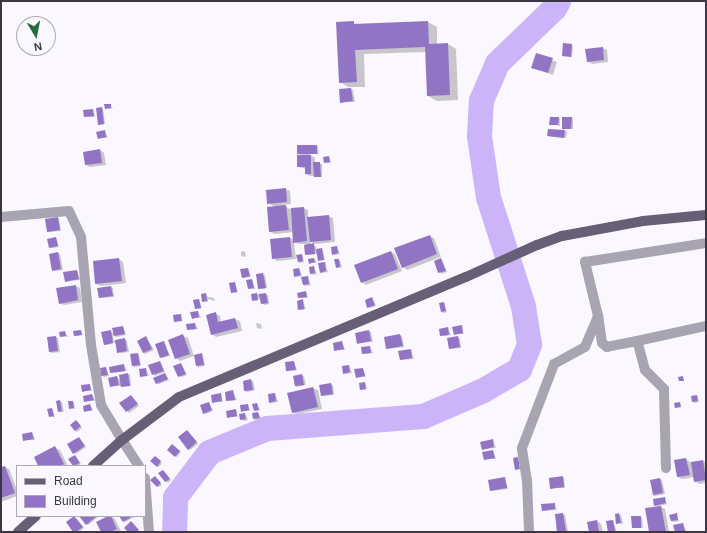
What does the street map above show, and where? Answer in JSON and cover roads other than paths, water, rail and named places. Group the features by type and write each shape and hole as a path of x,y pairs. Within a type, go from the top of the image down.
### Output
{"main road":[{"path":"94,465 122,440 179,397 466,277 537,245 562,236 644,221 706,215"},
{"path":"18,532 35,517"}],"street":[{"path":"1,217 69,211 81,237 91,345 101,405 138,465"},
{"path":"706,243 585,262 598,316 602,342 607,347 706,326"},
{"path":"529,532 527,482 522,448 554,364 585,347 598,316"},
{"path":"637,341 646,370 664,388 666,468"},
{"path":"146,496 148,532"}],"waterway":[{"path":"174,532 175,497 209,452 267,428 423,416 483,390 519,369 529,344 523,306 488,197 479,136 481,100 497,63 554,8 558,1"}]}
